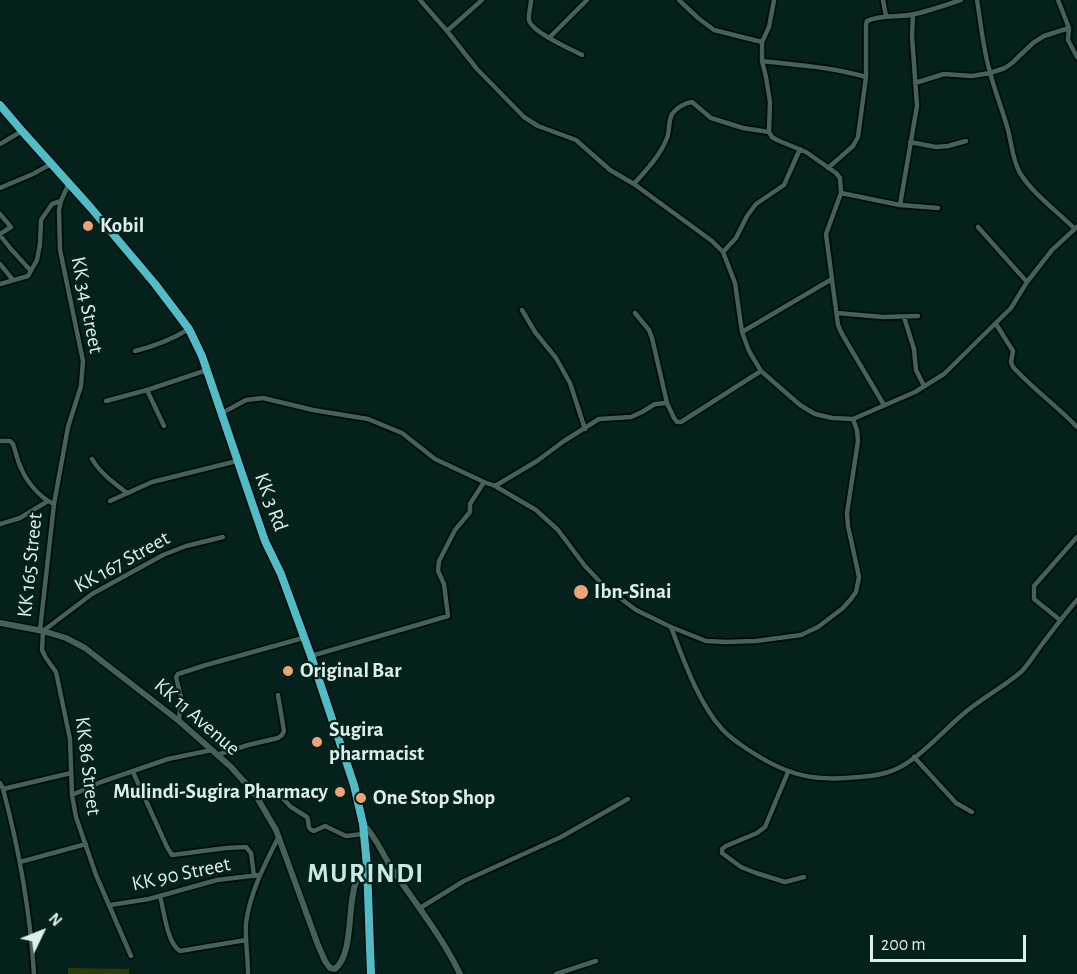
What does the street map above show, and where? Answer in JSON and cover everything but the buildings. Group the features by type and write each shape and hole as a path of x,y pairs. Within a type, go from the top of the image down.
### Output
{"highway":[{"name":"KK 3 Rd","path":"0,105 177,311 189,329 207,370 265,541 281,574 311,656 354,785 363,824 367,866 371,974"}],"main road":[{"name":"KK 11 Avenue","path":"0,623 41,630 66,638 85,648 179,721 214,752 255,794 279,836 318,945 330,968 335,969 343,959 353,892 357,880 367,866"},
{"path":"363,824 373,833 390,866 420,908 459,974"}],"street":[{"path":"420,0 477,69 524,117 538,126 576,140 610,170 634,184 705,235 723,252 735,283 742,332 749,351 761,371 800,405 815,414 832,418 853,418 915,392 944,374 1011,308 1027,282 1052,250 1076,228 1026,182 1018,171 1002,109 990,74 977,0"},
{"path":"447,31 482,0"},
{"path":"531,0 530,24 549,38 582,55"},
{"path":"549,38 587,0"},
{"path":"679,0 714,30 762,42"},
{"path":"774,0 769,27 762,42 762,61 770,102 770,132 777,141 800,148 840,178 841,193 826,234 838,325 884,405"},
{"path":"883,0 886,16"},
{"path":"828,168 853,146 858,137 866,77 867,21 886,16 913,15 961,0"},
{"path":"1058,0 1069,28 1068,40 1077,57"},
{"path":"900,205 917,106 912,36 913,15"},
{"path":"915,83 944,74 972,76 990,74 1005,68 1044,36 1069,28"},
{"path":"762,61 830,68 866,77"},
{"path":"634,184 658,156 676,109 689,102 711,118 743,128 770,132"},
{"path":"0,144 22,131"},
{"path":"910,142 936,147 966,141"},
{"path":"723,252 735,238 756,204 784,185 800,148"},
{"path":"0,188 51,164"},
{"name":"KK 34 Street","path":"54,504 68,427 81,386 83,361 60,250 61,201 69,183"},
{"path":"841,193 900,205 938,208"},
{"path":"0,284 28,276 37,260 41,220 52,204 61,201"},
{"path":"0,214 12,227 0,235 31,271"},
{"path":"978,227 1027,282"},
{"path":"0,264 13,280"},
{"path":"742,332 832,279"},
{"path":"522,310 535,332 556,358 570,383 585,429"},
{"path":"635,313 649,330 667,403 677,422 681,422 761,371"},
{"path":"837,313 884,317 918,316"},
{"path":"904,317 914,350 916,370 924,387"},
{"path":"996,324 1013,351 1011,362 1013,367 1077,427"},
{"path":"135,351 165,342 189,329"},
{"path":"106,400 147,390 207,370"},
{"path":"147,390 164,426"},
{"path":"222,413 246,400 263,398 313,410 368,419 402,433 435,459 525,502 558,530 585,567 604,586 636,610 706,641 756,641 801,634 818,627 843,608 856,592 859,578 847,513 858,441 853,418"},
{"path":"495,486 599,419 631,417 655,404 667,403"},
{"path":"0,441 10,441 13,444 20,467 29,482 54,504"},
{"path":"92,459 104,474 127,493"},
{"path":"110,501 152,482 237,461"},
{"path":"311,656 448,616 444,584 438,571 439,561 455,530 470,512 470,504 484,482"},
{"path":"0,524 20,518 48,501"},
{"name":"KK 165 Street","path":"41,630 54,504"},
{"name":"KK 167 Street","path":"41,630 92,594 163,555 198,542 223,537"},
{"path":"1060,620 1034,599 1034,586 1077,537"},
{"path":"671,627 696,687 712,716 727,735 754,754 788,771 804,776 834,780 876,776 895,770 914,757 962,714 1022,671 1077,600"},
{"name":"KK 86 Street","path":"41,630 42,650 58,678 70,739 72,795 76,817 96,875 131,956"},
{"path":"179,721 181,697 176,677 178,674 303,638"},
{"path":"72,795 101,782 168,759 278,738 284,731 278,695"},
{"path":"914,757 956,803 972,812"},
{"path":"788,771 765,827 757,833 726,846 722,849 722,853 741,867 785,882 804,877"},
{"path":"133,772 172,855 246,847 251,853 256,875"},
{"path":"3,789 71,773"},
{"path":"0,783 20,862 34,974"},
{"path":"255,794 272,790 277,792 291,807 307,817 311,830 325,826 346,836 363,834"},
{"path":"420,908 464,881 561,837 628,799"},
{"path":"248,974 246,940 251,897 256,875 279,836"},
{"path":"20,862 86,844"},
{"name":"KK 90 Street","path":"110,905 160,896 218,880 256,875"},
{"path":"160,896 170,937 176,949 180,951 246,940"},
{"path":"556,974 596,961"}],"green space":[{"path":"68,968 129,969 129,974 68,974"}],"place":[{"name":"Kobil","path":"88,226"},
{"name":"Ibn-Sinai","path":"581,592"},
{"name":"Original Bar","path":"288,671"},
{"name":"Sugira pharmacist","path":"317,742"},
{"name":"Mulindi-Sugira Pharmacy","path":"340,792"},
{"name":"One Stop Shop","path":"361,798"}],"district":[{"name":"MURINDI","path":"366,874"}]}
